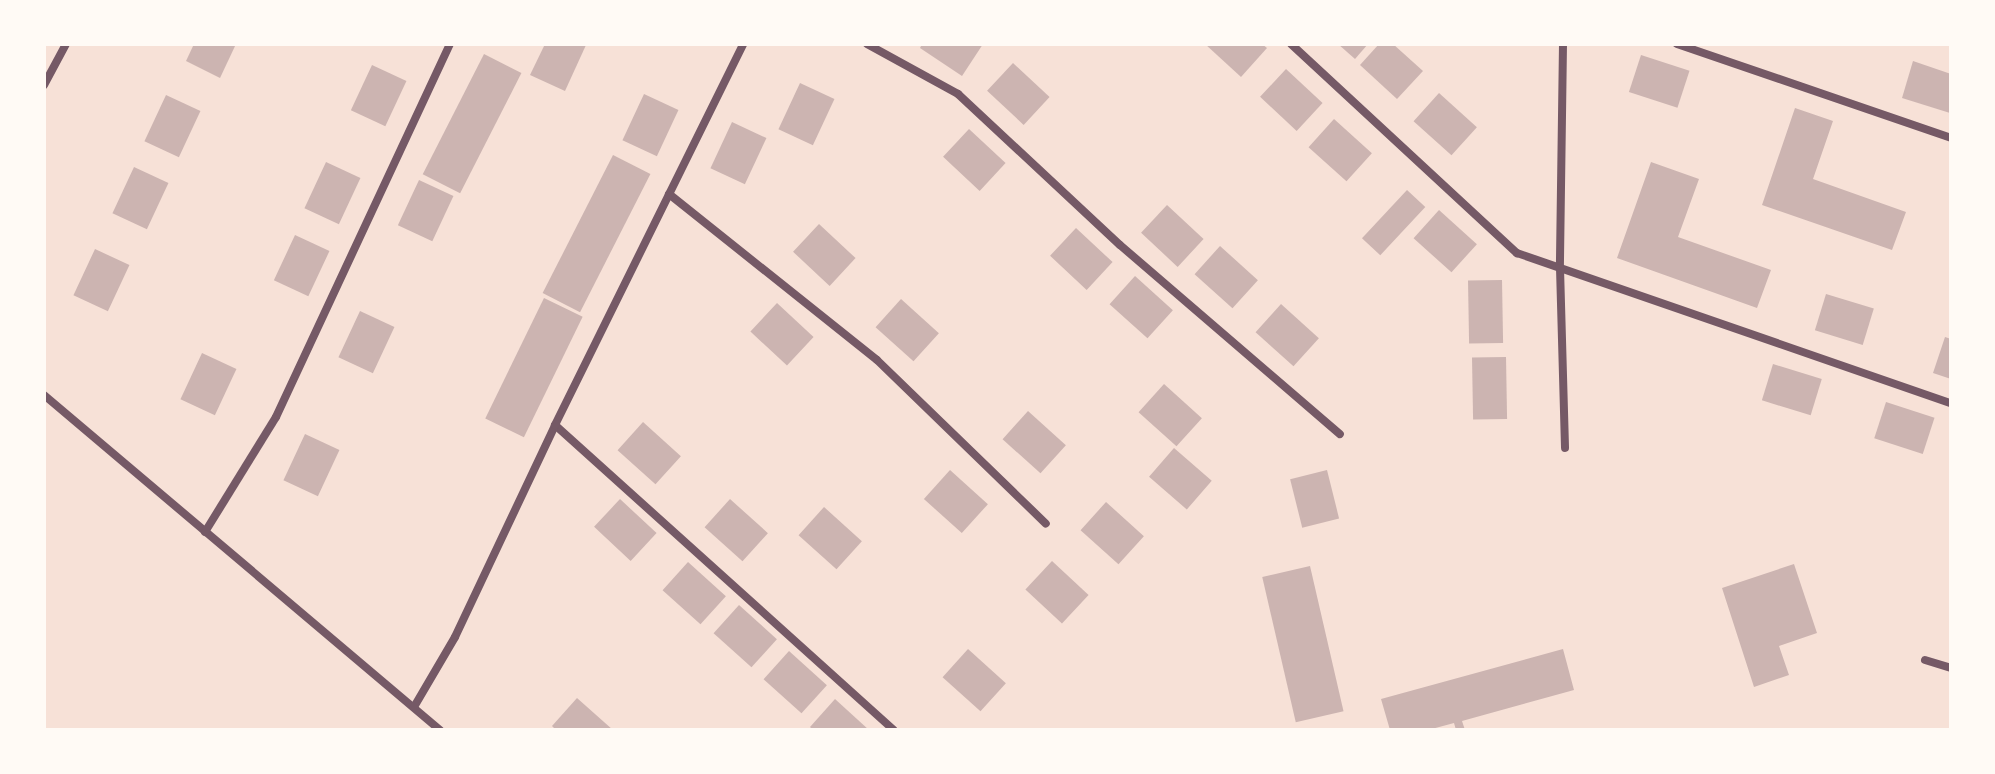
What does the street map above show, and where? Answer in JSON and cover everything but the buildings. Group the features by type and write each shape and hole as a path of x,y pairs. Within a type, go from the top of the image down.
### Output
{"street":[{"path":"44,85 66,44"},
{"path":"205,532 276,417 450,44"},
{"path":"414,707 455,637 555,425 743,44"},
{"path":"867,44 958,94 1120,245 1340,434"},
{"path":"1291,44 1517,253 1951,403"},
{"path":"1563,44 1560,268 1565,448"},
{"path":"1677,44 1951,138"},
{"path":"669,194 877,360 1046,524"},
{"path":"44,395 440,730"},
{"path":"555,425 894,730"},
{"path":"1925,660 1951,668"}]}
